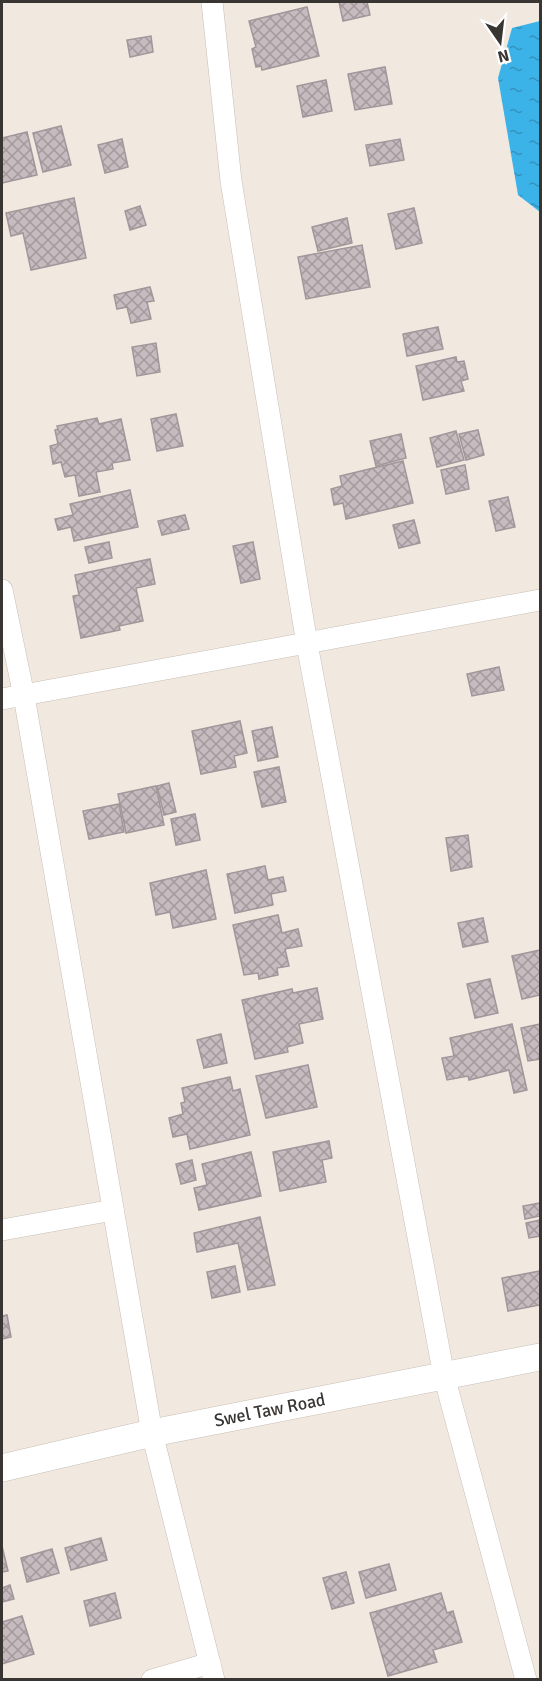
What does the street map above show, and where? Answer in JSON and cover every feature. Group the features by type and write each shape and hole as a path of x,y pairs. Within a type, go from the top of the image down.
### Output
{"street":[{"path":"212,2 231,181 307,644 444,1376 526,1680"},
{"path":"2,590 24,696 152,1434 212,1671 152,1680"},
{"path":"2,699 540,600"},
{"path":"2,1230 113,1210"},
{"name":"Swel Taw Road","path":"2,1468 152,1434 540,1357"}],"water":[{"path":"540,21 540,212 518,195 498,78 512,28"}],"building":[{"path":"339,2 367,2 370,15 343,21"},
{"path":"307,7 319,56 262,70 261,66 256,67 252,49 256,47 249,21"},
{"path":"151,36 153,52 130,57 127,40"},
{"path":"385,67 392,104 355,110 348,74"},
{"path":"326,80 332,111 303,117 297,86"},
{"path":"61,126 71,165 43,172 33,133"},
{"path":"27,132 37,175 2,183 2,138"},
{"path":"122,139 128,167 105,173 98,145"},
{"path":"400,139 404,160 370,166 366,145"},
{"path":"74,198 86,258 31,270 23,233 11,236 6,213"},
{"path":"140,206 146,225 130,230 125,211"},
{"path":"414,208 422,243 396,249 388,214"},
{"path":"347,218 352,243 318,251 312,227"},
{"path":"362,245 370,287 306,299 298,257"},
{"path":"150,287 154,301 147,302 151,319 131,323 127,307 117,309 114,295"},
{"path":"438,327 443,349 407,356 403,334"},
{"path":"156,343 160,372 137,376 132,347"},
{"path":"456,357 457,362 464,361 468,379 461,381 464,391 423,400 416,366"},
{"path":"176,414 183,446 157,451 151,419"},
{"path":"97,418 99,424 121,419 130,460 112,463 113,469 96,472 100,492 79,496 75,475 65,477 61,462 53,464 50,446 58,444 55,430 58,429 57,426"},
{"path":"478,430 484,455 466,460 459,434"},
{"path":"456,431 464,460 437,467 430,438"},
{"path":"401,434 406,458 376,466 370,441"},
{"path":"403,461 413,503 346,519 343,503 334,505 331,489 342,486 340,476"},
{"path":"465,465 469,489 446,494 441,470"},
{"path":"130,490 138,527 74,541 71,527 58,530 55,519 73,515 70,504"},
{"path":"508,497 515,527 496,531 489,501"},
{"path":"185,515 189,529 162,535 158,521"},
{"path":"414,520 420,543 399,548 393,525"},
{"path":"109,542 112,558 89,563 85,547"},
{"path":"253,542 260,579 241,583 233,546"},
{"path":"150,559 155,584 136,588 143,621 119,626 120,630 81,638 73,596 79,595 75,575"},
{"path":"499,667 504,690 472,696 467,674"},
{"path":"240,721 247,753 234,756 236,767 201,774 192,731"},
{"path":"272,727 278,757 258,761 252,731"},
{"path":"279,767 286,802 262,807 254,772"},
{"path":"169,783 176,812 164,815 157,786"},
{"path":"156,786 164,825 126,833 118,794"},
{"path":"119,804 124,832 89,839 83,811"},
{"path":"195,814 200,840 176,845 171,819"},
{"path":"468,835 472,867 451,871 446,838"},
{"path":"265,866 268,880 283,877 286,891 271,894 273,905 235,913 227,874"},
{"path":"206,870 216,919 173,928 170,912 156,915 150,883"},
{"path":"278,915 282,933 298,929 302,946 285,949 289,966 277,968 278,975 259,979 258,973 244,975 233,925"},
{"path":"483,918 488,942 463,947 458,923"},
{"path":"540,950 540,995 522,999 512,956"},
{"path":"490,979 498,1013 475,1018 467,984"},
{"path":"317,988 323,1019 299,1024 303,1043 287,1047 288,1052 255,1059 242,1000 292,989 293,993"},
{"path":"512,1024 527,1090 514,1093 509,1070 469,1080 468,1076 447,1080 442,1058 454,1056 450,1038"},
{"path":"540,1024 540,1059 528,1061 521,1028"},
{"path":"221,1034 227,1063 204,1068 197,1040"},
{"path":"308,1065 317,1107 266,1118 256,1076"},
{"path":"230,1077 233,1091 240,1089 250,1135 190,1149 187,1134 173,1137 169,1118 183,1114 181,1103 185,1102 182,1088"},
{"path":"329,1141 332,1158 322,1160 326,1182 280,1191 273,1152"},
{"path":"251,1152 261,1196 199,1210 194,1188 207,1185 202,1164"},
{"path":"192,1160 196,1180 181,1184 176,1164"},
{"path":"540,1203 540,1216 525,1219 523,1206"},
{"path":"260,1217 275,1285 248,1290 238,1243 197,1252 194,1233"},
{"path":"540,1220 540,1236 529,1238 526,1223"},
{"path":"235,1266 240,1292 212,1298 207,1272"},
{"path":"540,1271 540,1305 508,1311 502,1278"},
{"path":"7,1315 11,1337 2,1339 2,1316"},
{"path":"101,1538 107,1560 71,1570 65,1548"},
{"path":"2,1546 8,1571 2,1572"},
{"path":"52,1549 59,1573 27,1582 21,1558"},
{"path":"389,1564 396,1590 366,1598 359,1572"},
{"path":"346,1572 354,1603 332,1609 323,1578"},
{"path":"10,1585 14,1599 2,1602 2,1588"},
{"path":"115,1593 121,1618 90,1626 84,1601"},
{"path":"441,1593 447,1613 453,1611 462,1642 433,1650 437,1662 388,1676 370,1613"},
{"path":"22,1616 34,1654 2,1664 2,1622"}]}
